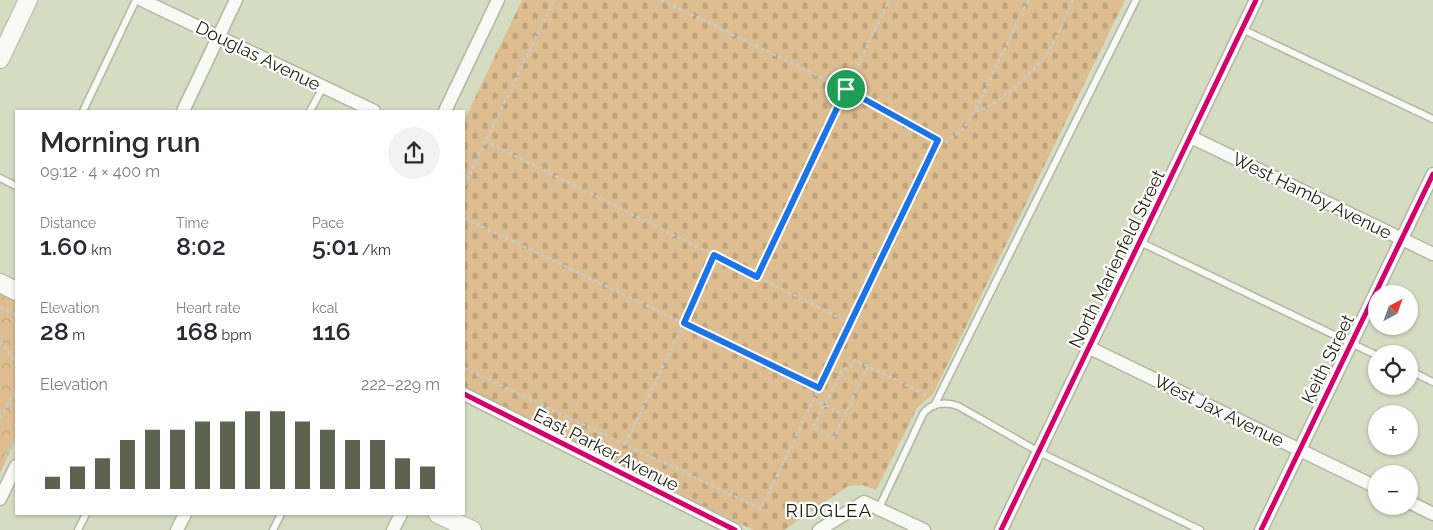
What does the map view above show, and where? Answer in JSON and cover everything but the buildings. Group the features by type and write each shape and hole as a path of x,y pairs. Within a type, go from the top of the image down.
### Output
{"main road":[{"path":"0,58 8,36 28,0"},
{"path":"0,283 15,290"},
{"path":"440,515 472,530"}],"street":[{"name":"Douglas Avenue","path":"142,0 372,110"},
{"path":"183,110 236,0"},
{"path":"445,110 498,0"},
{"name":"North Marienfeld Street","path":"1001,530 1256,0"},
{"name":"West Hamby Avenue","path":"1191,137 1433,254"},
{"name":"Keith Street","path":"1262,530 1433,174"},
{"name":"West Jax Avenue","path":"1090,348 1368,483"},
{"name":"East Parker Avenue","path":"465,395 735,530"},
{"path":"0,499 15,468"},
{"path":"821,529 864,502 924,530"},
{"path":"1418,506 1433,514"},
{"path":"177,530 184,515"},
{"path":"394,530 401,515"}],"lane":[{"path":"82,110 136,0"},
{"path":"934,406 1136,0"},
{"path":"1242,29 1433,119"},
{"path":"311,110 323,86"},
{"path":"0,178 15,186"},
{"path":"1140,242 1368,350"},
{"path":"1418,374 1433,382"},
{"path":"879,508 919,421 926,410 934,406 950,403 1039,452 1200,530"},
{"path":"78,530 86,515"},
{"path":"273,530 280,515"}],"path":[{"path":"465,184 554,0"},
{"path":"661,0 846,89 944,143 963,129 975,111 1028,0"},
{"path":"757,277 889,0"},
{"path":"975,111 983,110 1008,92 1035,68 1048,52 1073,0"},
{"path":"465,368 761,509 938,140"},
{"path":"485,141 850,323"},
{"path":"465,218 819,388"},
{"path":"624,444 684,323 714,255"},
{"path":"0,307 15,314"},
{"path":"0,341 15,361"},
{"path":"868,366 834,438 813,427 843,368 852,366 855,360 868,366 927,394"},
{"path":"0,418 15,390"},
{"path":"814,399 844,416"},
{"path":"8,404 15,408"},
{"path":"3,461 15,438"}],"green space":[{"path":"522,0 1125,0 933,394 917,408 876,490 863,485 848,486 784,530 753,530 465,389 465,119"},
{"path":"0,292 15,300 15,441 0,473"}],"cycle path":[{"path":"1001,530 1256,0"},
{"path":"1261,530 1433,174"},
{"path":"465,395 735,530"}],"district":[{"name":"RIDGLEA","path":"829,510"}],"route":[{"path":"846,89 938,140 819,388 684,323 714,255 757,277 846,89"}]}
